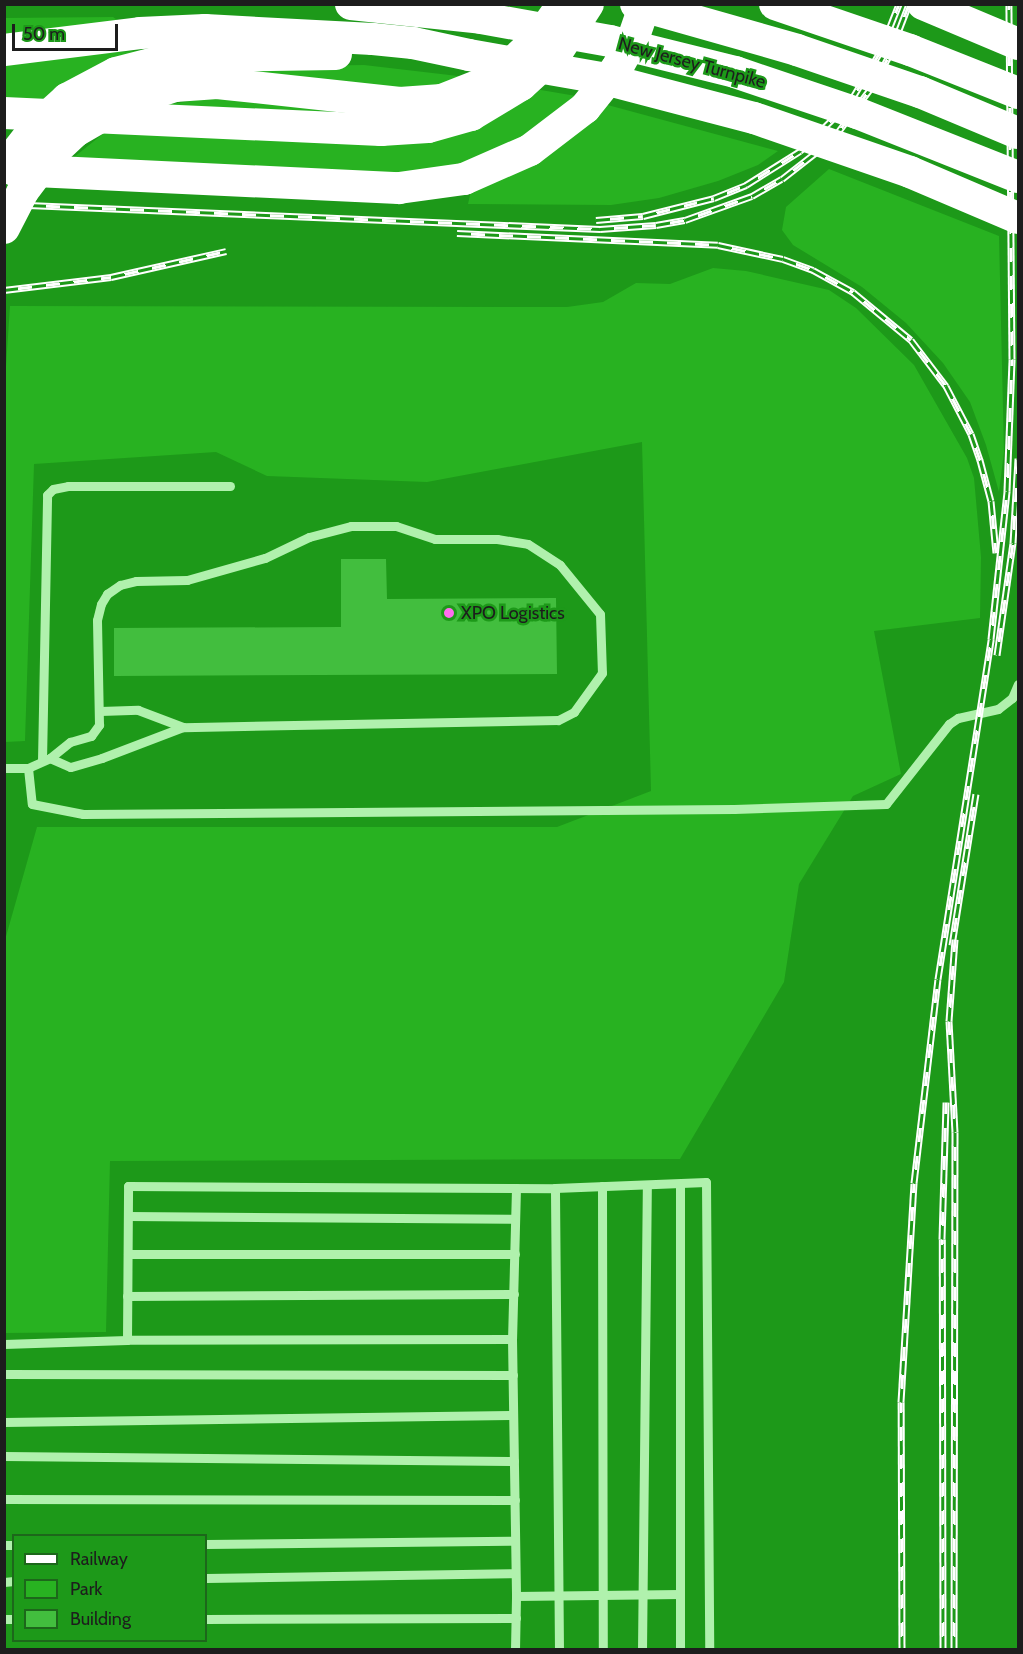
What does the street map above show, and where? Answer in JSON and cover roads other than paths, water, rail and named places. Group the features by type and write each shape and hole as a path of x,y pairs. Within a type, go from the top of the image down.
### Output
{"highway":[{"name":"New Jersey Turnpike","path":"351,4 481,18 610,41 735,72 868,116 1018,177"},
{"path":"4,228 23,191 51,154 90,121 126,102 175,86 217,83 400,103 442,100 480,85 512,63 538,38 563,4"},
{"path":"4,112 381,130 428,127 471,115 521,85 557,52 588,4"},
{"path":"636,4 818,56 920,92 1018,133"},
{"path":"4,169 399,188 464,179 492,169 530,150 585,108 617,68 633,39 645,4"},
{"path":"775,4 910,50 1018,93"},
{"path":"923,4 1018,44"},
{"path":"4,50 140,33 205,30 413,43 601,78 754,118 910,172 1018,218"},
{"path":"4,169 36,128 67,99 116,73 183,58 469,55"}],"lane":[{"path":"46,759 47,495 53,489 68,486 230,486"},
{"path":"4,768 28,768 46,759 70,742 91,736 99,725 97,620 100,604 107,594 120,585 136,581 187,580 265,558 309,537 351,526 396,526 435,539 497,539 528,544 560,565 600,614 602,673 574,712 558,720 183,727 122,751 70,767 46,759"},
{"path":"28,768 32,804 83,814 734,809 886,804 949,724 958,718 998,710 1012,698 1018,684"},
{"path":"100,711 138,710 183,727"},
{"path":"127,1340 128,1186 555,1188 706,1182 709,1650"},
{"path":"680,1184 680,1650"},
{"path":"642,1650 647,1185"},
{"path":"602,1186 603,1650"},
{"path":"515,1650 512,1339 516,1188"},
{"path":"555,1188 559,1650"},
{"path":"128,1216 515,1219"},
{"path":"128,1254 515,1254"},
{"path":"127,1296 514,1294"},
{"path":"4,1344 127,1340 512,1339"},
{"path":"4,1374 513,1375"},
{"path":"4,1422 513,1414"},
{"path":"4,1456 514,1461"},
{"path":"4,1499 514,1500"},
{"path":"207,1544 515,1542"},
{"path":"207,1578 515,1573"},
{"path":"516,1596 680,1594"},
{"path":"207,1619 516,1618"}],"railway":[{"path":"596,220 643,216 714,198 746,185 800,151 850,102 880,52 899,4"},
{"path":"4,204 600,229 656,225 685,220 752,196 782,179 833,139 874,84 889,56 909,4"},
{"path":"902,1650 901,1402 914,1183 938,979 991,639 1007,491 1012,359 1009,4"},
{"path":"457,233 718,245 783,259 813,270 853,292 911,340 946,386 971,434 980,460 991,501 996,553"},
{"path":"4,290 111,277 226,251"},
{"path":"997,655 1013,543 1018,458"},
{"path":"952,945 976,794"},
{"path":"954,1650 955,1132 949,1021 955,939"},
{"path":"943,1650 942,1239 946,1102"}],"place":[{"name":"XPO Logistics","path":"449,613"}]}
